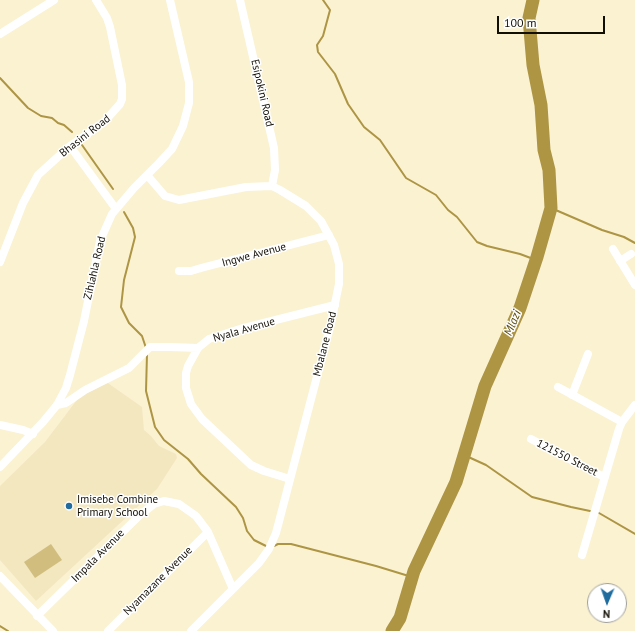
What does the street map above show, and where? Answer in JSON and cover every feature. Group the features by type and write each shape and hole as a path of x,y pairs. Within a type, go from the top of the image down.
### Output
{"street":[{"path":"0,34 54,0"},
{"name":"Bhasini Road","path":"0,262 33,182 42,170 70,146 111,116 122,99 121,78 110,27 107,18 96,0"},
{"name":"Zihlahla Road","path":"0,468 33,434 57,405 66,388 70,375 84,321 100,241 104,230 116,209 172,149 187,115 189,103 189,82 170,0"},
{"name":"Esipokini Road","path":"240,0 274,148 275,170 272,186"},
{"path":"70,146 116,209"},
{"name":"Mbalane Road","path":"147,175 165,196 179,200 239,187 272,186 287,193 306,206 321,220 334,246 339,264 339,284 335,306 279,525 269,549 259,563 191,631"},
{"name":"Ingwe Avenue","path":"179,271 196,270 329,235"},
{"path":"613,249 635,285"},
{"path":"620,260 631,254"},
{"name":"Nyala Avenue","path":"290,479 264,471 251,465 196,412 187,395 185,380 188,366 198,348 209,339 218,335 335,306"},
{"path":"57,405 66,403 85,390 129,368 150,347 198,348"},
{"path":"572,395 588,354"},
{"path":"558,387 622,422"},
{"path":"582,556 604,477 622,422 635,405"},
{"path":"0,425 23,430 33,434"},
{"name":"121550 Street","path":"530,439 604,477"},
{"name":"Impala Avenue","path":"37,616 140,515 154,504 164,501 179,504 196,516 208,532 233,589"},
{"name":"Nyamazane Avenue","path":"108,631 208,532"},
{"path":"0,576 53,631"}],"shaded area":[{"name":"Imisebe Combine Primary School","path":"105,381 142,407 144,430 159,446 176,454 177,458 157,489 36,601 0,560 0,486 45,442 83,392"},
{"path":"51,544 62,560 35,578 24,562"}],"waterway":[{"path":"323,0 330,10 323,36 317,45 318,52 335,74 348,104 364,127 380,140 406,178 436,195 448,210 457,217 477,242 536,260"},
{"name":"Mlazi","path":"392,631 400,618 414,571 456,482 485,386 520,308 551,208 549,170 544,150 541,105 533,65 529,18 533,0"},
{"path":"0,78 28,108 41,116 52,118 72,132"},
{"path":"82,145 113,189"},
{"path":"551,208 602,230 624,237 635,243"},
{"path":"124,212 133,228 135,237 124,280 121,307 129,323 142,336 146,348"},
{"path":"147,354 146,391 155,427 164,440 188,459 201,474 236,507 243,518 247,531 254,540 268,547"},
{"path":"464,455 486,465 532,497 590,511"},
{"path":"599,513 635,534"},
{"path":"274,546 278,544 291,544 412,577"},
{"path":"0,626 8,631"}],"place":[{"name":"Imisebe Combine Primary School","path":"69,506"}]}
